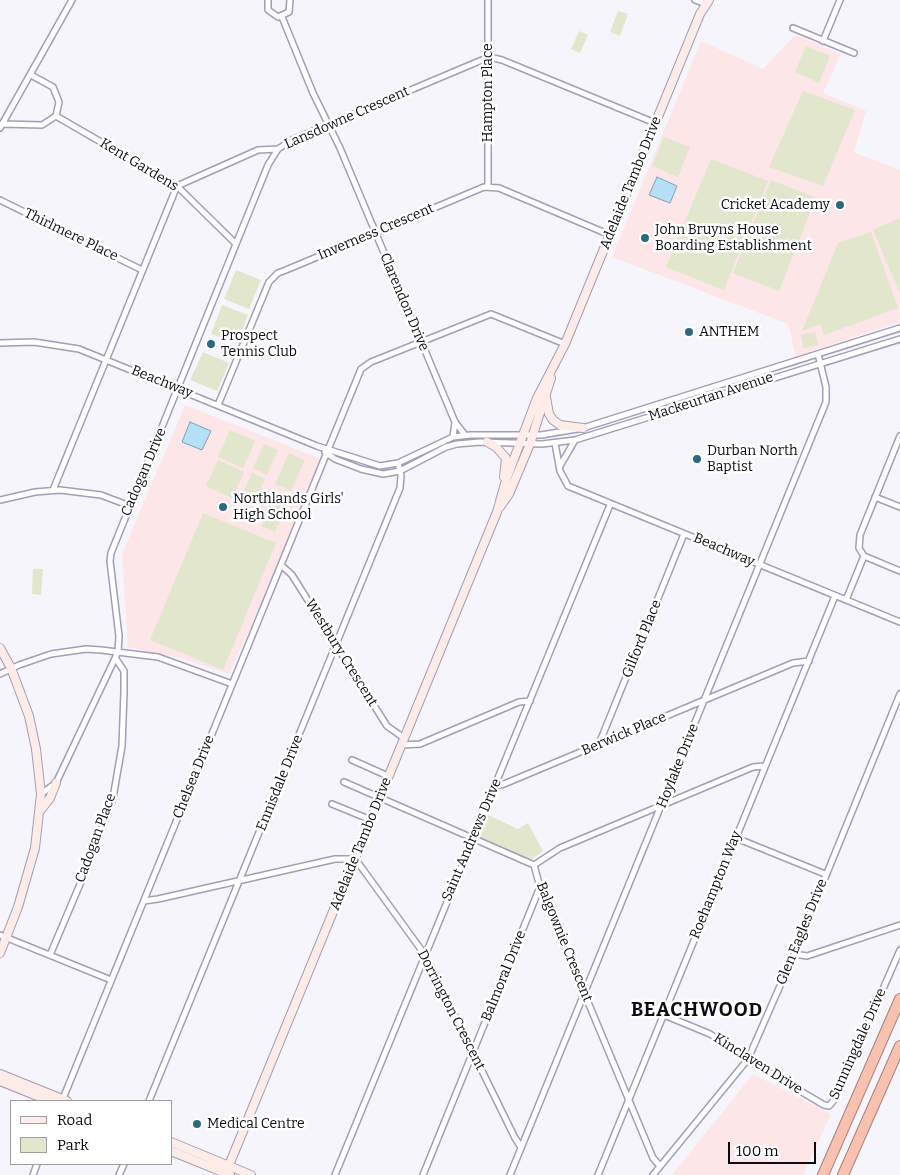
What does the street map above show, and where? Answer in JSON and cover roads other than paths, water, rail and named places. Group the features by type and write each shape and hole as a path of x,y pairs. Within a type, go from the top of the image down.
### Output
{"highway":[{"path":"823,1175 900,999"},
{"path":"843,1175 900,1046"}],"street":[{"path":"1,126 72,0"},
{"name":"Clarendon Drive","path":"268,0 267,6 270,14 282,17 376,233 455,422 465,435"},
{"path":"282,17 291,8 290,0"},
{"name":"Hampton Place","path":"488,0 488,186"},
{"path":"694,0 707,2"},
{"path":"823,41 840,0"},
{"name":"Adelaide Tambo Drive","path":"228,1172 497,512 519,443 537,398 565,344 655,123 707,2"},
{"path":"793,28 854,53"},
{"path":"489,57 655,123"},
{"name":"Lansdowne Crescent","path":"177,186 258,150 278,149 292,140 489,57"},
{"path":"1,126 42,126 56,116 59,102 53,87 31,75"},
{"name":"Kent Gardens","path":"56,116 177,186 236,244"},
{"name":"Cadogan Drive","path":"41,794 56,783 116,659 119,636 110,561 113,546 179,389 268,165 278,149"},
{"path":"53,490 177,186"},
{"path":"488,186 499,188 610,235"},
{"name":"Inverness Crescent","path":"218,405 266,288 273,278 488,186"},
{"name":"Thirlmere Place","path":"0,200 142,270"},
{"name":"Chelsea Drive","path":"64,1100 111,980 361,369 370,362 491,314 565,344"},
{"name":"Mackeurtan Avenue","path":"522,435 583,428 900,328"},
{"path":"0,336 1,343"},
{"name":"Mackeurtan Avenue","path":"519,443 555,443 575,440 900,339"},
{"name":"Beachway","path":"1,343 34,342 59,345 106,359 328,451 373,465 390,466 452,437 465,435 522,435"},
{"name":"Hoylake Drive","path":"510,1175 826,402 826,387 818,354"},
{"name":"Adelaide Tambo Drive","path":"497,512 509,494 530,444 554,367"},
{"path":"546,395 549,414 553,420 560,425 583,428"},
{"path":"616,418 618,427"},
{"path":"452,437 455,422"},
{"path":"846,600 864,556 859,541 900,436"},
{"path":"559,467 575,440"},
{"name":"Beachway","path":"328,451 335,459 372,473 400,471 446,447 471,442 519,443"},
{"path":"487,442 496,447 506,458 503,491"},
{"name":"Beachway","path":"555,443 559,467 564,482 568,486 900,622"},
{"name":"Ennisdale Drive","path":"150,1100 400,488 398,463"},
{"path":"0,500 53,490 101,495 130,506"},
{"path":"875,497 900,508"},
{"name":"Saint Andrews Drive","path":"335,1175 610,504"},
{"name":"Gilford Place","path":"599,744 684,534"},
{"path":"864,556 900,570"},
{"name":"Westbury Crescent","path":"281,565 292,574 387,726 402,742"},
{"name":"Roehampton Way","path":"598,1175 835,596"},
{"path":"0,648 24,699 34,732 41,794 35,848 21,893 2,937 0,953"},
{"path":"0,674 42,657 67,651 86,650 118,652 158,658 232,684"},
{"name":"Cadogan Place","path":"50,955 90,863 113,798 122,746 124,692 124,671 116,659"},
{"name":"Berwick Place","path":"495,786 504,784 793,663 810,661"},
{"name":"Glen Eagles Drive","path":"653,1175 748,1059 794,954 900,694"},
{"path":"402,742 420,744 519,702 530,701"},
{"path":"352,760 388,776"},
{"name":"Balgownie Crescent","path":"660,1166 653,1158 540,887 534,865 560,848 753,767 764,766"},
{"path":"344,782 534,865"},
{"path":"40,811 50,798 56,783"},
{"path":"332,804 371,820"},
{"path":"736,838 825,874"},
{"path":"144,901 158,900 336,859 354,861"},
{"name":"Dorrington Crescent","path":"354,861 364,868 425,955 514,1138 521,1147"},
{"name":"Balmoral Drive","path":"423,1175 540,887"},
{"path":"794,954 807,956 900,925"},
{"path":"2,937 111,980"},
{"name":"Sunningdale Drive","path":"824,1105 829,1106 835,1099 900,950"},
{"name":"Kinclaven Drive","path":"664,1015 710,1034 824,1105"},
{"path":"0,1074 62,1100"},
{"path":"0,1081 48,1100"},
{"path":"172,1143 228,1172"},
{"path":"172,1151 228,1172 252,1175"}],"water":[{"path":"657,177 677,186 670,203 649,195"},
{"path":"190,422 211,431 202,450 182,442"}],"place":[{"name":"Cricket Academy","path":"840,205"},
{"name":"John Bruyns House Boarding Establishment","path":"645,238"},
{"name":"ANTHEM","path":"689,332"},
{"name":"Prospect Tennis Club","path":"211,344"},
{"name":"Durban North Baptist","path":"697,459"},
{"name":"Northlands Girls' High School","path":"223,507"},
{"name":"Medical Centre","path":"197,1124"}],"district":[{"name":"BEACHWOOD","path":"697,1011"}]}
